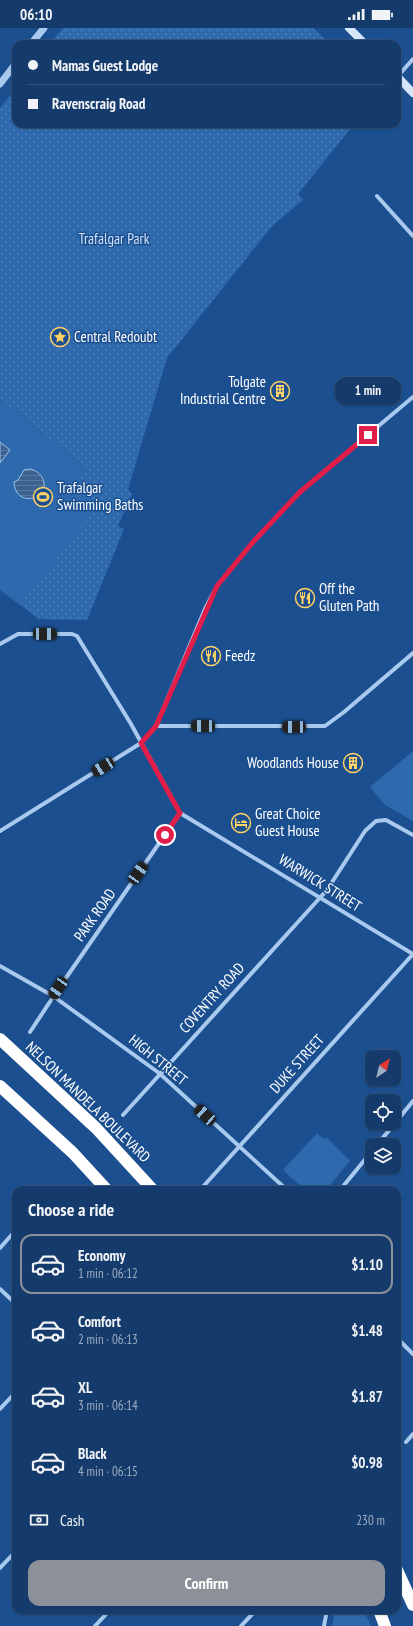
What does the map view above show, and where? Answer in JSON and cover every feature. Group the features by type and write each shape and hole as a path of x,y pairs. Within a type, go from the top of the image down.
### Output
{"highway":[{"name":"NELSON MANDELA BOULEVARD","path":"0,1039 96,1128 149,1186"},
{"path":"0,1086 73,1153 103,1186"},
{"path":"401,1579 412,1603"},
{"path":"380,1614 385,1626"}],"main road":[{"path":"349,28 361,40"},
{"path":"401,80 413,93"}],"street":[{"path":"34,40 44,28"},
{"path":"401,72 413,60"},
{"path":"0,84 12,69"},
{"path":"377,196 413,236"},
{"path":"0,831 141,743 156,726 217,586 253,542 300,492 413,397"},
{"name":"WARWICK STREET","path":"0,644 18,634 72,634 77,636 141,743 180,813 413,954"},
{"path":"156,726 325,726 344,712 413,653"},
{"name":"PARK ROAD","path":"30,1032 53,996 180,813"},
{"name":"COVENTRY ROAD","path":"123,1115 159,1073 327,890 366,831 376,821 386,820 413,835"},
{"name":"DUKE STREET","path":"204,1186 413,954"},
{"name":"HIGH STREET","path":"0,966 53,996 159,1073 283,1186"},
{"path":"383,1138 413,1101"},
{"path":"343,1186 365,1160"},
{"path":"0,1248 12,1234"},
{"path":"0,1289 12,1300"},
{"path":"401,1342 413,1354"},
{"path":"0,1409 12,1396"},
{"path":"406,1442 413,1434"},
{"path":"0,1568 12,1555"},
{"path":"95,1626 106,1614"},
{"path":"241,1626 252,1614"},
{"path":"324,1626 326,1614"}],"green space":[{"path":"63,28 313,28 326,40 53,40"},
{"name":"Trafalgar Park","path":"12,93 12,128 351,128 298,194 303,200 272,226 167,358 128,489 132,494 118,526 124,529 87,620 39,619 20,605 91,515 81,478 86,468 0,399 0,108"},
{"name":"Trafalgar Swimming Baths","path":"0,399 86,468 81,478 91,516 20,605 0,590"},
{"path":"413,751 413,821 385,805 370,787"},
{"path":"317,1133 324,1139 326,1137 350,1161 329,1186 301,1186 283,1170"},
{"path":"334,1614 366,1614 371,1626 332,1626"}],"shaded area":[{"path":"0,442 10,450 0,463"},
{"path":"31,469 41,475 44,486 42,492 38,496 26,498 20,496 16,490 14,482 18,480 24,470"}],"place":[{"name":"Central Redoubt","path":"60,337"},
{"name":"Tolgate Industrial Centre","path":"280,391"},
{"name":"Trafalgar Swimming Baths","path":"43,497"},
{"name":"Off the Gluten Path","path":"305,598"},
{"name":"Feedz","path":"211,656"},
{"name":"Woodlands House","path":"353,763"},
{"name":"Great Choice Guest House","path":"241,823"}],"route":[{"path":"165,835 180,813 141,743 156,726 205,609 217,586 253,542 300,492 368,435"}]}
